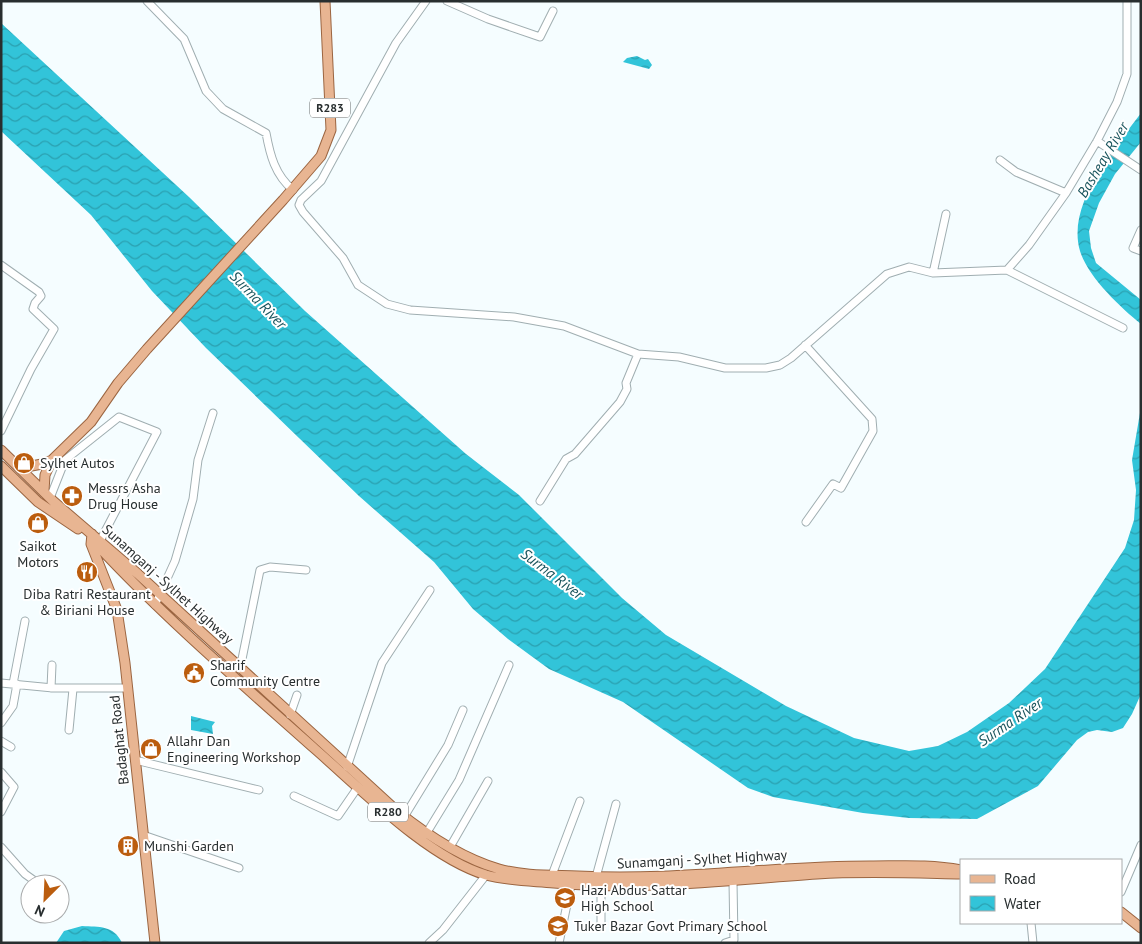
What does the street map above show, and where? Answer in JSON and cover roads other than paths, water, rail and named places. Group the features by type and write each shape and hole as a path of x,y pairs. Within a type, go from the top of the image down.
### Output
{"main road":[{"name":"R283","path":"52,460 99,413 118,383 147,349 293,190 320,156 331,130 325,1"},
{"name":"Sunamganj - Sylhet Highway","path":"1,450 94,538 161,595 290,715 404,817 426,834 450,847 499,869 596,877 696,876 823,866 884,870"},
{"path":"21,468 52,460"},
{"path":"47,494 45,475 52,460"},
{"name":"Sunamganj - Sylhet Highway","path":"1,466 38,502 94,538 135,587 358,787 420,839 465,867 486,875 510,880 601,886 733,882 884,870"},
{"path":"21,486 30,477"},
{"name":"Badaghat Road","path":"94,538 117,610 155,943"},
{"path":"135,587 142,579"},
{"path":"202,647 208,640"},
{"path":"934,869 960,874"},
{"path":"884,870 960,870"},
{"path":"1122,913 1141,928"}],"street":[{"path":"147,1 184,39 206,91 223,109 266,133 270,160 286,184 293,190"},
{"path":"426,1 396,43 340,150 321,182 301,200 299,205 343,258 358,285 387,304 410,310 514,317 564,326 638,354 679,357 726,368 766,368 780,365 886,274 909,267 933,273 1007,270 1123,328"},
{"path":"447,1 488,19 540,37 553,11"},
{"path":"1007,270 1029,245 1066,193 1097,141 1117,102 1127,74 1127,1"},
{"path":"1097,141 1138,169"},
{"path":"1000,160 1016,172 1066,193"},
{"path":"933,273 946,214"},
{"path":"1141,230 1133,248 1141,251"},
{"path":"1,265 39,292 41,296 34,303 33,309 54,329 31,370 1,431"},
{"path":"805,345 872,419 874,431 842,488 833,484 806,522"},
{"path":"540,501 566,460 576,454 620,402 627,389 626,383 638,354"},
{"path":"155,605 161,595 182,537 193,499 198,460 213,413"},
{"path":"47,494 65,460 119,417 156,432 94,538"},
{"path":"240,668 260,570 270,567 306,570"},
{"path":"348,767 382,663 430,590"},
{"path":"1,723 13,706 25,621"},
{"path":"51,688 52,665"},
{"path":"426,834 459,780 509,665"},
{"path":"1,683 73,689 127,688"},
{"path":"69,730 73,689"},
{"path":"290,715 297,694"},
{"path":"404,817 448,745 463,710"},
{"path":"1,741 11,747"},
{"path":"134,760 260,790"},
{"path":"1,772 14,787 1,812"},
{"path":"450,847 488,781"},
{"path":"294,796 338,816 358,787"},
{"path":"552,874 580,801"},
{"path":"596,877 616,804"},
{"path":"142,835 239,868"},
{"path":"1122,890 1141,846"},
{"path":"1,847 25,874"},
{"path":"429,943 443,930 486,875"},
{"path":"725,943 734,940 733,882"},
{"path":"559,943 571,885"},
{"path":"600,926 601,886"},
{"path":"1032,924 1033,943"}],"water":[{"name":"Surma River","path":"1,23 189,197 305,311 466,454 519,495 622,598 666,635 786,706 854,738 909,751 938,746 967,732 1009,703 1045,669 1125,548 1134,520 1136,490 1132,460 1141,407 1141,694 1132,714 1123,728 1112,732 1097,730 1088,732 1077,740 1038,786 977,819 909,818 863,813 773,797 748,788 623,702 549,669 508,639 473,609 434,562 359,496 206,348 152,291 91,215 1,131"},
{"path":"637,56 645,60 648,59 652,65 649,69 623,62 627,58"},
{"path":"1141,113 1141,142 1115,174 1099,203 1089,231 1091,248 1096,263 1141,300 1141,324 1115,300 1090,271 1080,251 1078,233 1080,215 1086,196 1107,160"},
{"path":"191,716 215,722 212,726 213,734 191,730"},
{"path":"82,926 100,927 110,930 119,937 122,943 56,943 64,931"}],"place":[{"name":"Sylhet Autos","path":"24,463"},
{"name":"Messrs Asha Drug House","path":"72,496"},
{"name":"Saikot Motors","path":"38,523"},
{"name":"Diba Ratri Restaurant & Biriani House","path":"87,572"},
{"name":"Sharif Community Centre","path":"194,673"},
{"name":"Allahr Dan Engineering Workshop","path":"151,749"},
{"name":"Munshi Garden","path":"128,846"},
{"name":"Hazi Abdus Sattar High School","path":"565,898"},
{"name":"Tuker Bazar Govt Primary School","path":"558,926"}],"water label":[{"name":"Basheay River","path":"1103,160"}]}
